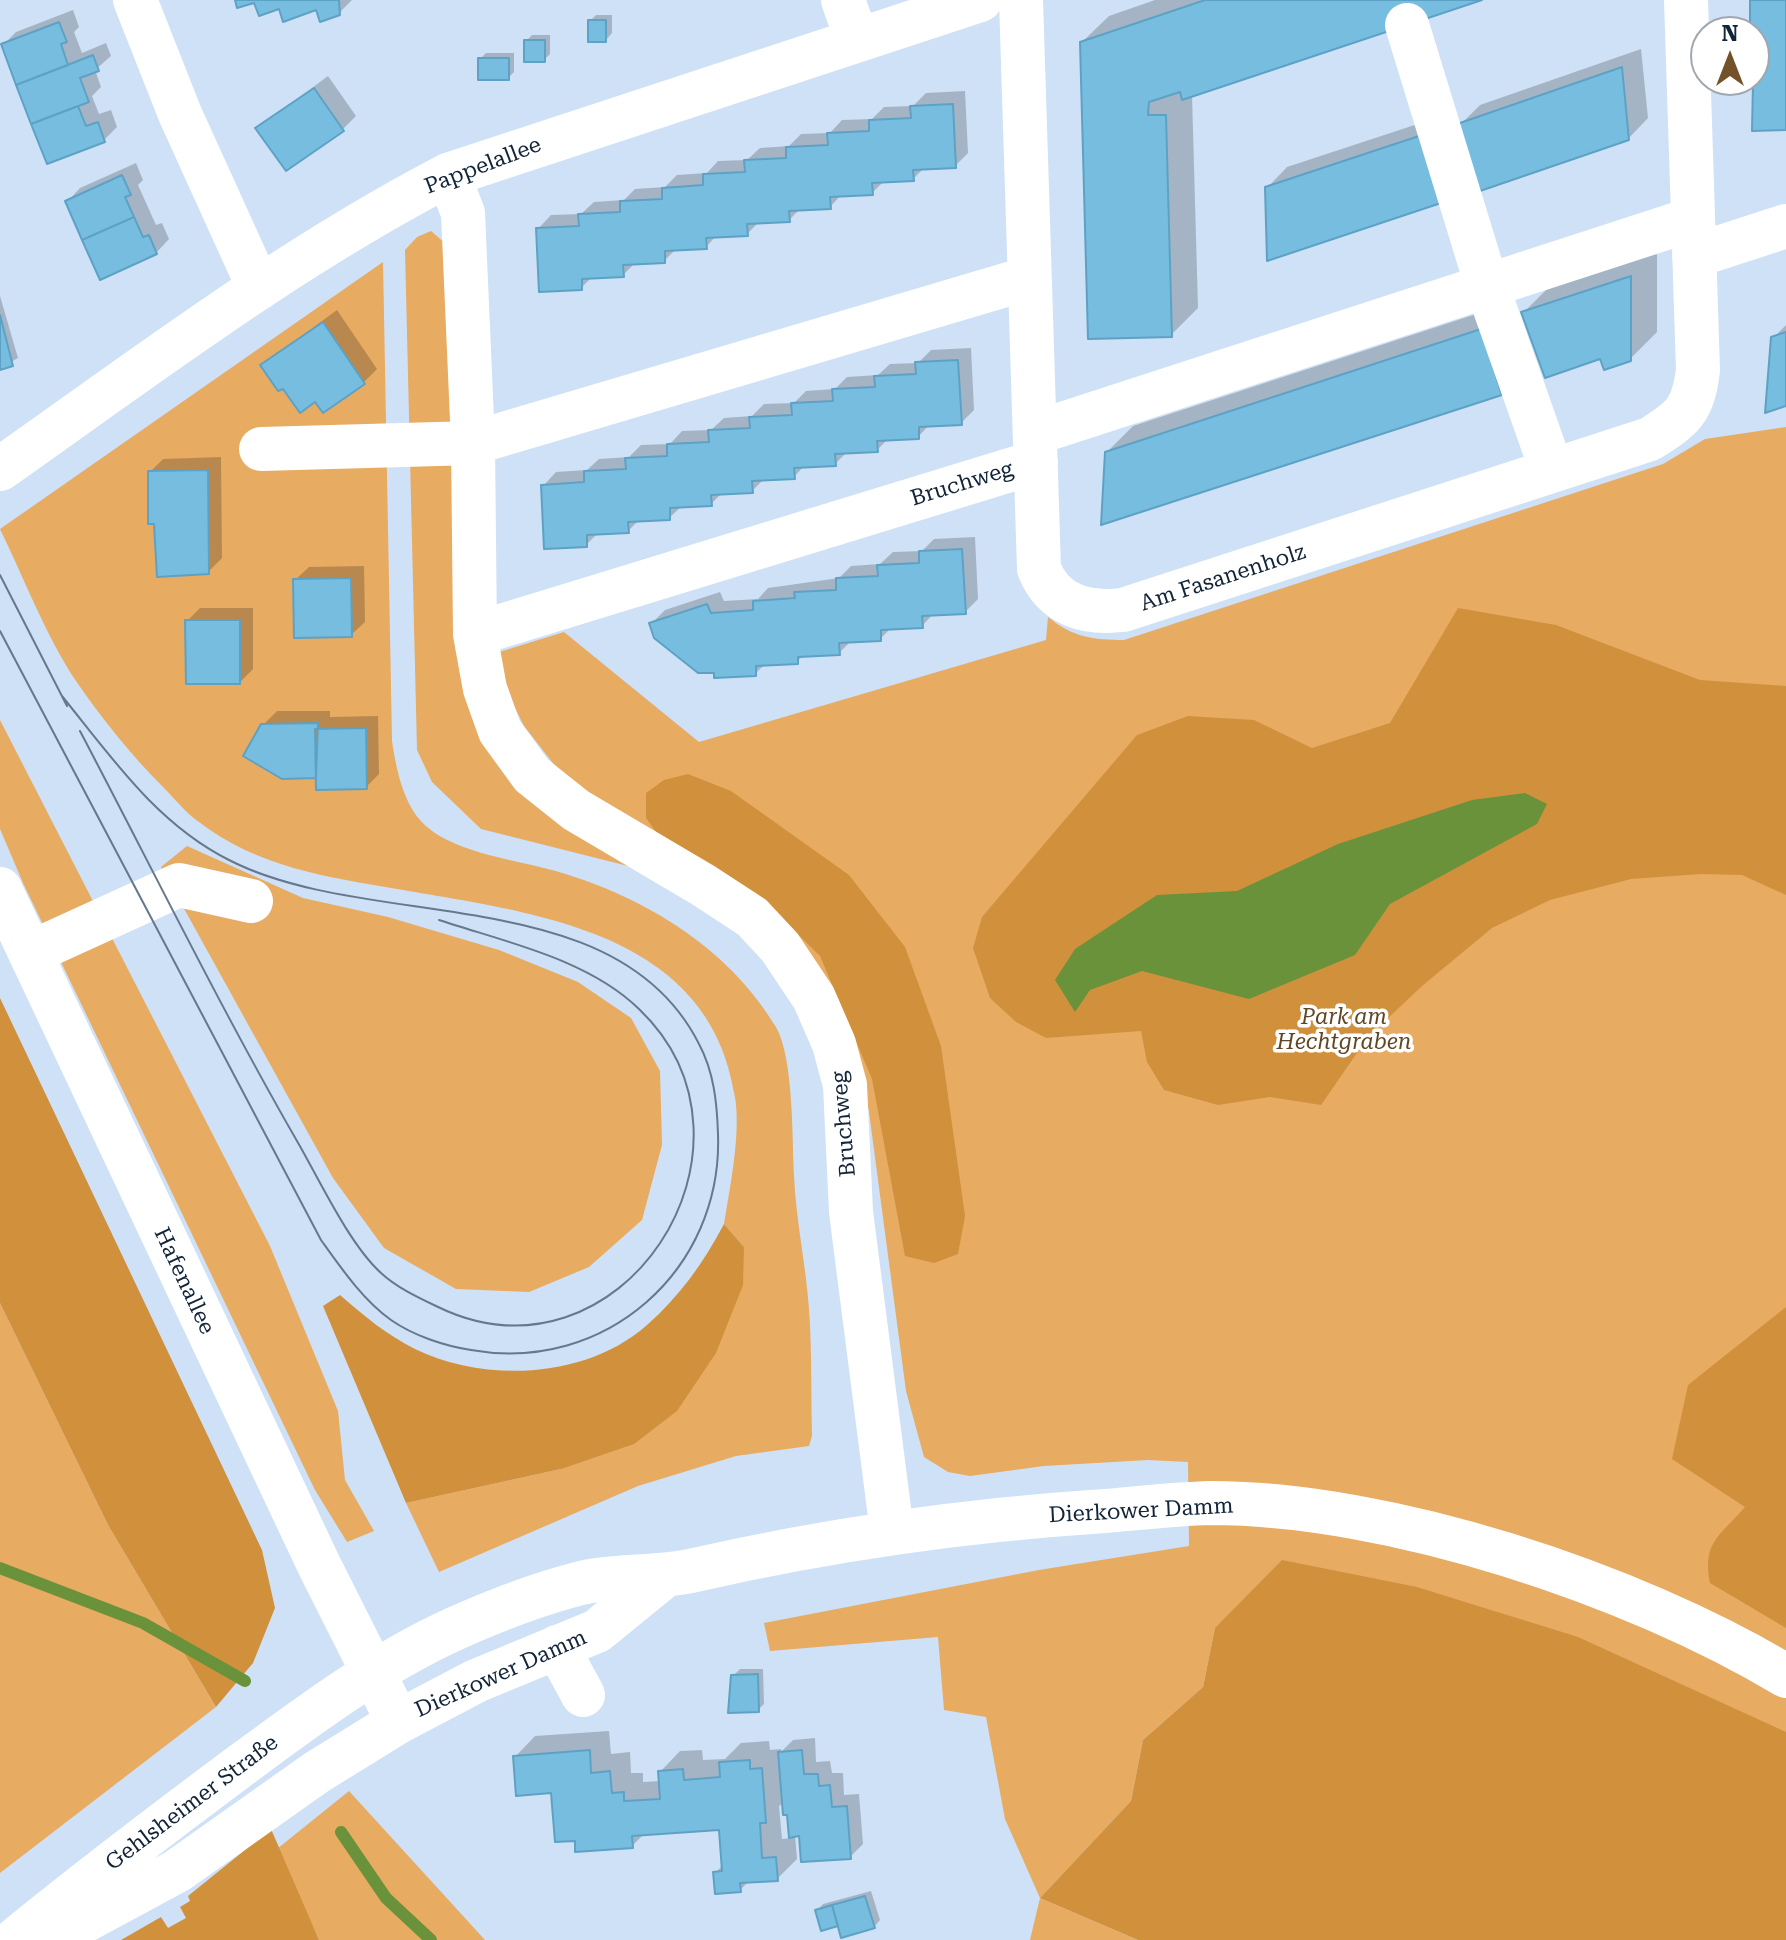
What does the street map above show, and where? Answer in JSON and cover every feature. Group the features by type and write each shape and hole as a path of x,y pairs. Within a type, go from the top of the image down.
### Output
{"street":[{"path":"135,0 180,114 259,288"},
{"name":"Pappelallee","path":"0,469 259,288 392,204 448,175 850,20 980,0"},
{"name":"Am Fasanenholz","path":"1021,0 1039,569 1047,589 1067,604 1098,612 1123,610 1650,439 1681,419 1694,398 1698,370 1686,0"},
{"path":"1407,25 1487,286 1552,471"},
{"name":"Bruchweg","path":"448,175 463,213 473,443 475,634 485,689 500,731 532,775 576,810 752,917 780,947 814,998 834,1044 845,1085 851,1212 892,1532"},
{"path":"1035,447 1487,286 1694,237 1786,226"},
{"path":"261,449 473,443 1029,278"},
{"name":"Bruchweg","path":"475,634 1035,447"},
{"path":"30,953 179,885 251,901"},
{"name":"Hafenallee","path":"0,889 306,1537 373,1672"},
{"name":"Dierkower Damm","path":"662,1578 597,1631 476,1681 398,1722 373,1672 452,1630 585,1582 662,1578 846,1538 892,1532 1049,1514 1212,1503 1308,1512 1410,1530 1512,1557 1639,1602 1741,1649 1786,1676"},
{"path":"557,1647 583,1695"},
{"name":"Gehlsheimer Straße","path":"15,1940 111,1862 373,1672"},
{"name":"Gehlsheimer Straße","path":"49,1940 177,1871 317,1772 398,1722"}],"green space":[{"path":"431,231 447,245 466,677 636,868 481,829 432,782 417,750 405,250 417,237"},
{"path":"383,262 392,741 404,793 420,820 446,839 480,852 582,879 647,908 706,947 756,998 776,1027 786,1059 795,1193 810,1325 812,1436 809,1446 736,1456 638,1486 439,1572 406,1503 561,1469 744,1247 724,1224 737,1127 735,1097 719,1041 691,997 653,964 608,939 557,921 504,908 294,868 245,850 199,822 129,750 76,681 45,626 0,529"},
{"name":"Park am Hechtgraben","path":"1786,427 1786,1740 1215,1628 1203,1687 1143,1740 1131,1801 1040,1898 1005,1819 986,1717 944,1710 938,1637 770,1651 764,1623 1039,1570 1189,1546 1188,1462 1148,1460 1044,1466 970,1476 948,1472 924,1457 906,1391 869,1112 856,1051 830,990 563,776 524,726 510,698 496,653 564,632 699,742 1046,640 1048,617 1083,636 1124,640 1663,464 1705,439"},
{"path":"1458,608 1556,625 1700,680 1786,686 1786,895 1742,875 1701,874 1631,879 1550,900 1492,928 1422,986 1368,1037 1321,1105 1270,1097 1218,1105 1164,1090 1147,1062 1141,1031 1046,1038 1016,1022 990,998 973,948 982,917 1137,735 1188,716 1254,720 1312,748 1390,723"},
{"path":"0,720 270,1246 338,1411 345,1480 374,1531 347,1542 315,1490 23,883 0,829"},
{"path":"688,774 731,791 849,875 905,947 941,1046 965,1216 958,1254 934,1263 905,1256 872,1079 820,956 756,893 659,836 646,818 646,793 664,780"},
{"path":"187,846 303,898 388,917 499,950 578,982 631,1018 660,1071 662,1145 642,1220 589,1267 529,1292 456,1289 384,1248 333,1178 161,867"},
{"path":"0,998 262,1550 275,1608 253,1663 216,1707 108,1525 0,1303"},
{"path":"724,1224 744,1247 743,1285 716,1353 677,1411 634,1444 561,1469 406,1503 323,1306 340,1295 395,1338 443,1360 503,1371 565,1365 595,1356 622,1343 647,1325 690,1278"},
{"path":"0,1303 108,1525 216,1707 0,1873"},
{"path":"1786,1307 1786,1628 1710,1583 1709,1558 1715,1540 1745,1507 1672,1459 1688,1385"},
{"path":"1282,1560 1417,1587 1578,1637 1786,1732 1786,1940 1138,1940 1040,1898 1131,1801 1143,1740 1203,1687 1215,1628"},
{"path":"349,1791 485,1940 319,1940 277,1849"},
{"path":"271,1829 319,1940 121,1940 161,1917 168,1928 186,1918 180,1907 190,1901 188,1896"},
{"path":"1040,1898 1138,1940 1030,1940"}],"shaded area":[{"path":"1525,793 1547,804 1537,824 1390,904 1355,955 1249,999 1142,971 1090,990 1075,1012 1055,980 1075,949 1157,895 1237,891 1338,844 1472,800"}],"building":[{"path":"235,0 339,0 340,15 320,22 316,10 283,22 279,9 259,16 254,3 237,8"},
{"path":"1205,0 1482,0 1182,100 1180,92 1149,102 1148,115 1166,115 1172,337 1088,339 1080,42"},
{"path":"1750,0 1786,0 1786,130 1752,131 1753,96 1770,96 1770,16 1750,16"},
{"path":"588,20 606,20 606,42 588,42"},
{"path":"59,22 67,42 61,44 68,65 16,85 1,44"},
{"path":"524,40 545,40 545,62 524,62"},
{"path":"93,55 99,71 80,78 89,102 31,124 16,85"},
{"path":"478,58 509,58 509,80 478,80"},
{"path":"1622,67 1629,140 1480,191 1457,124"},
{"path":"314,88 344,131 286,171 255,128"},
{"path":"953,104 956,168 913,170 914,181 872,183 873,195 830,197 831,209 789,211 790,222 747,224 748,236 706,238 707,249 665,251 665,263 623,265 624,277 582,279 582,290 539,292 536,228 579,226 578,214 620,212 620,201 662,199 662,188 703,185 703,174 745,172 744,160 786,158 786,147 828,145 827,133 869,131 869,120 911,118 910,106"},
{"path":"78,106 86,126 98,122 105,142 47,164 31,124"},
{"path":"1419,136 1441,203 1267,261 1265,187"},
{"path":"122,175 131,195 125,197 134,217 82,240 65,201"},
{"path":"134,217 143,237 149,235 157,254 100,280 82,240"},
{"path":"1631,276 1631,361 1604,370 1600,359 1545,378 1521,312"},
{"path":"0,315 13,366 0,370"},
{"path":"323,322 365,384 323,413 315,402 300,413 283,389 278,391 260,365"},
{"path":"1481,329 1502,395 1101,525 1105,452"},
{"path":"1786,332 1786,406 1765,413 1771,337"},
{"path":"958,360 962,425 919,427 919,439 877,441 878,452 835,454 836,466 794,468 795,479 752,481 753,493 711,495 712,506 670,508 670,520 628,522 629,533 587,535 587,547 544,549 541,485 584,482 584,471 626,469 625,458 667,456 667,444 709,442 708,430 750,428 749,417 792,415 791,403 833,401 832,389 875,387 874,376 916,374 915,362"},
{"path":"208,470 209,574 157,577 154,524 148,524 148,471"},
{"path":"962,549 966,614 922,616 923,628 881,630 881,641 839,643 840,655 798,657 798,664 756,666 756,676 714,678 714,673 698,673 654,638 649,623 707,604 711,613 753,610 753,601 795,598 794,592 836,590 836,578 878,576 877,565 919,563 919,551"},
{"path":"351,578 352,637 294,638 293,579"},
{"path":"185,620 240,620 240,684 186,684"},
{"path":"318,723 316,778 282,779 243,756 261,724"},
{"path":"366,728 367,789 316,790 315,729"},
{"path":"758,1674 759,1712 728,1713 731,1675"},
{"path":"590,1750 591,1773 610,1771 612,1793 624,1792 624,1801 660,1799 658,1771 683,1769 684,1780 720,1777 719,1762 750,1760 750,1769 762,1768 766,1823 760,1823 762,1858 776,1857 778,1881 740,1883 741,1892 715,1894 713,1872 722,1871 719,1830 632,1836 633,1848 575,1852 575,1841 555,1842 551,1793 516,1796 513,1756"},
{"path":"802,1750 804,1774 818,1774 819,1786 830,1785 832,1807 847,1806 851,1859 801,1862 799,1836 789,1838 787,1815 783,1815 778,1752"},
{"path":"865,1896 875,1928 841,1938 832,1905"},
{"path":"832,1905 838,1926 821,1931 815,1910"}],"waterway":[{"path":"0,1568 143,1623 245,1681"},
{"path":"341,1832 386,1898 431,1940"}],"tram line":[{"path":"0,575 67,706"},
{"path":"0,631 321,1240 371,1303 400,1326 430,1340 471,1350 520,1353 567,1346 609,1328 647,1302 677,1268 700,1228 714,1183 718,1134 714,1088 704,1055 661,992 611,956 551,933 287,882 229,860 203,845 158,809 118,766 62,696"},
{"path":"80,731 241,1040 335,1210 369,1261 393,1283 436,1306 503,1325 565,1317 619,1288 660,1243 686,1187 693,1126 679,1065 639,1009 596,977 545,954 439,920"}]}
